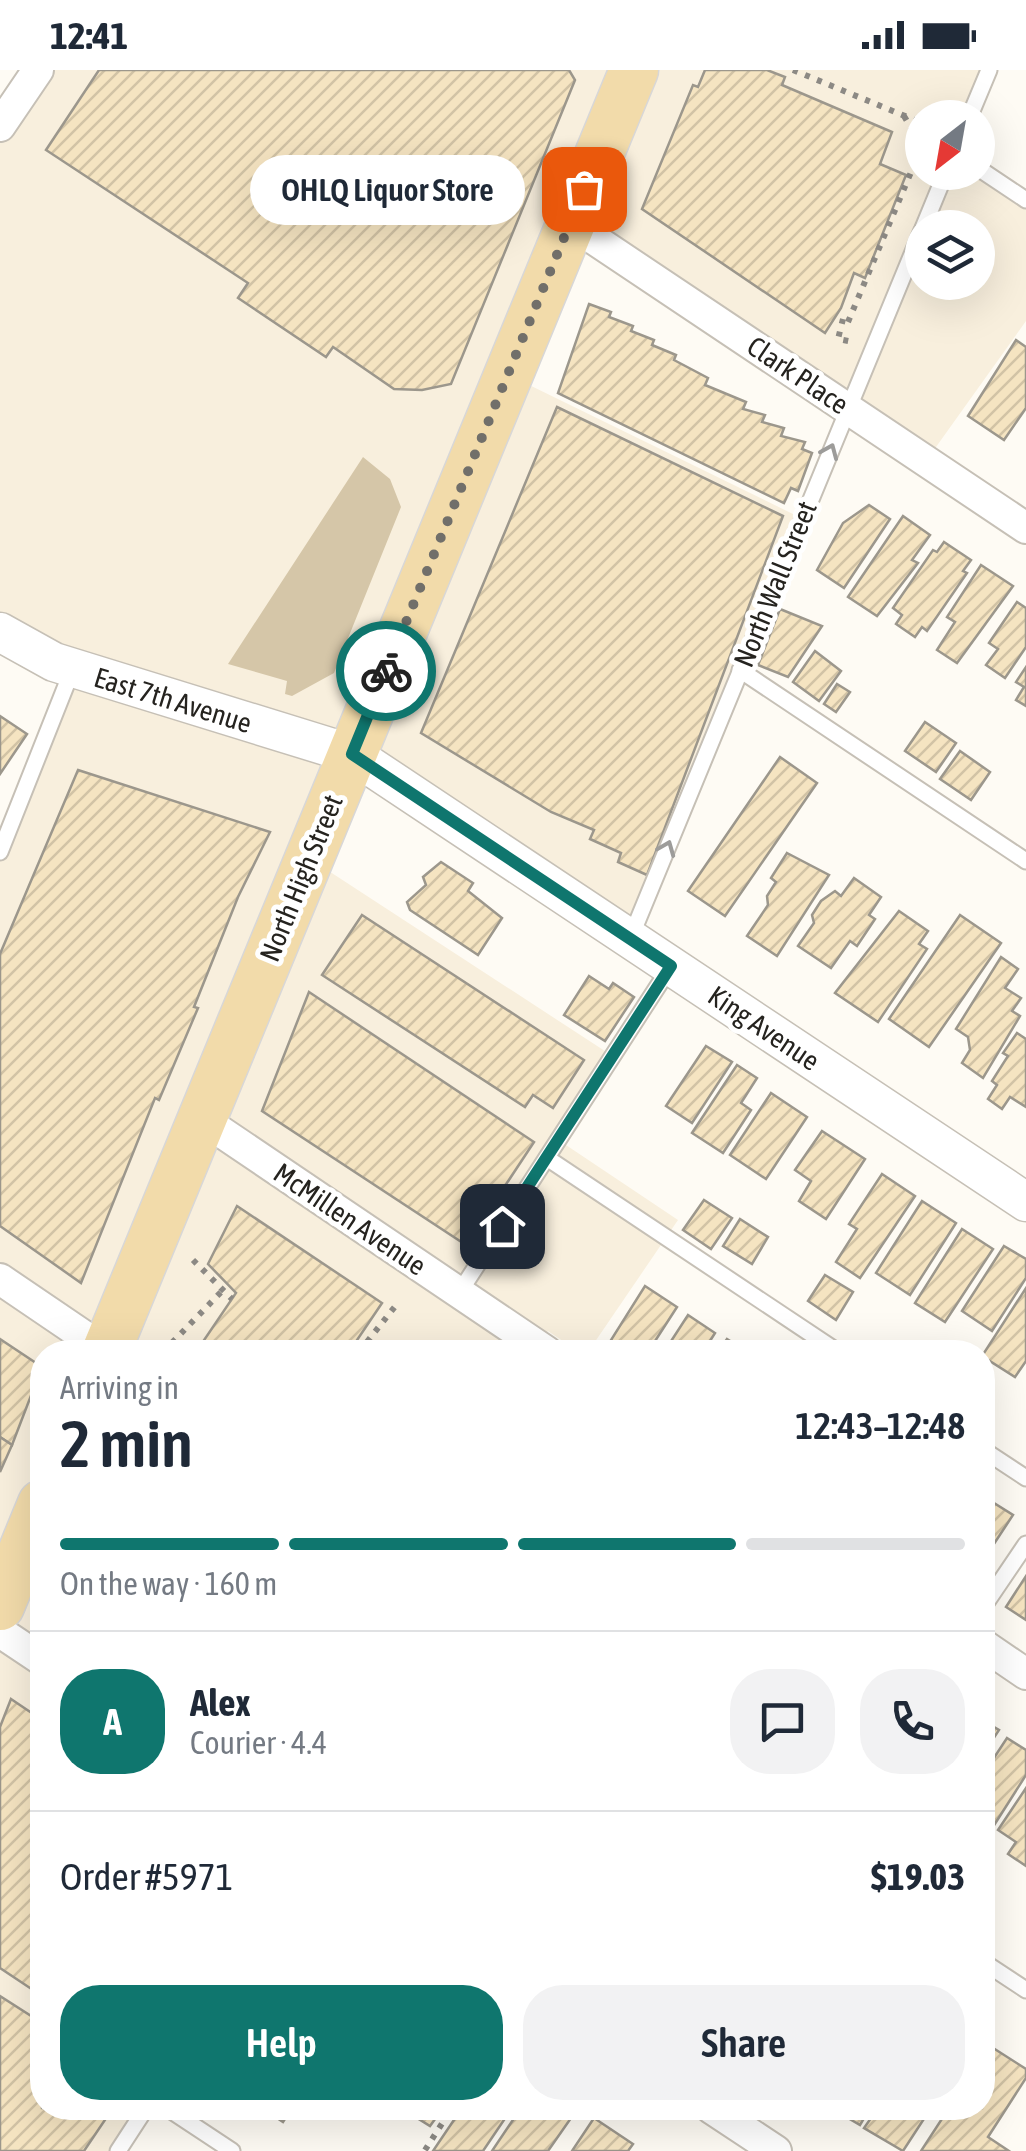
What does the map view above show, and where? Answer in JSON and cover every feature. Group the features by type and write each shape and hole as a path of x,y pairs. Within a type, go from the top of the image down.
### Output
{"main road":[{"name":"North High Street","path":"111,1340 634,70"},
{"path":"0,1606 30,1533"}],"street":[{"path":"0,126 38,70"},
{"name":"Clark Place","path":"570,224 1026,528"},
{"name":"East 7th Avenue","path":"0,632 73,668 352,754"},
{"name":"King Avenue","path":"352,754 1026,1201"},
{"name":"McMillen Avenue","path":"202,1118 529,1340"},
{"path":"0,1279 89,1340"},
{"path":"0,1632 30,1652"},
{"path":"995,1653 1026,1674"},
{"path":"729,2120 776,2151"}],"lane":[{"path":"976,100 989,70"},
{"path":"995,179 1026,200"},
{"name":"North Wall Street","path":"630,939 905,272"},
{"path":"0,852 73,668"},
{"path":"740,670 1026,861"},
{"path":"460,1293 671,966"},
{"path":"546,1158 820,1340"},
{"path":"995,1458 1026,1478"},
{"path":"995,1590 1026,1544"},
{"path":"995,1970 1026,1990"},
{"path":"118,2151 138,2120"},
{"path":"185,2120 232,2151"}],"path":[{"path":"792,70 904,116 922,146 848,322 840,317 837,334 842,342 854,342 863,332"},
{"path":"193,1260 232,1298"},
{"path":"175,1340 223,1290"},
{"path":"368,1340 396,1304"},
{"path":"425,2150 444,2120"}],"shaded area":[{"path":"45,70 991,70 979,100 905,100 905,190 995,190 995,182 1026,200 1026,321 926,461 575,223 318,864 611,1055 557,1139 678,1220 596,1340 561,1340 548,1331 542,1340 30,1340 30,2120 138,2120 118,2151 0,2151 0,844 63,673 0,633 0,138"},
{"path":"519,380 795,515 632,922 368,747"},
{"path":"363,457 390,479 401,507 334,673 292,696 285,694 287,681 228,664"}],"building":[{"path":"99,70 569,70 575,80 451,384 422,390 394,389 333,347 326,357 238,298 248,283 46,150"},
{"path":"705,70 767,70 785,77 782,85 892,132 880,164 905,178 865,278 854,273 841,308 825,333 642,209 693,85 698,87"},
{"path":"589,304 611,312 609,317 633,326 631,331 676,355 674,360 708,378 705,385 746,402 743,409 765,415 762,422 784,428 781,436 805,442 802,449 812,453 798,491 791,488 784,503 558,393"},
{"path":"1016,340 1026,347 1026,408 1004,440 968,416"},
{"path":"557,407 783,516 647,875 618,862 621,853 590,839 594,830 551,812 421,733"},
{"path":"869,505 890,519 844,588 817,570 843,523"},
{"path":"903,516 930,535 912,560 918,563 877,616 848,597"},
{"path":"944,542 971,560 963,571 967,573 927,631 922,627 915,637 896,624 902,615 893,608 933,550 937,552"},
{"path":"981,565 1013,586 957,663 937,650 955,622 947,617"},
{"path":"1017,602 1026,608 1026,647 1005,678 986,665 998,649 989,643"},
{"path":"780,609 822,626 788,677 758,665"},
{"path":"815,651 841,671 819,701 793,682"},
{"path":"1026,667 1026,706 1016,700 1024,687 1016,682"},
{"path":"837,684 850,692 836,712 824,704"},
{"path":"0,716 27,734 0,774"},
{"path":"925,722 956,743 936,772 905,751"},
{"path":"960,751 990,772 971,800 940,779"},
{"path":"780,757 817,783 725,916 688,891"},
{"path":"78,770 270,832 238,897 194,1007 198,1008 159,1100 155,1098 81,1283 0,1226 0,954"},
{"path":"787,853 829,875 777,956 747,936 768,905 767,896 776,882 771,878"},
{"path":"441,862 473,883 468,891 502,918 478,955 410,910 407,902 426,885 423,877"},
{"path":"854,878 881,897 869,915 875,919 857,946 850,941 831,968 798,946 814,923 812,915 821,901 835,891 841,896"},
{"path":"899,911 928,931 919,944 927,949 878,1022 835,993"},
{"path":"362,915 584,1060 553,1108 533,1095 525,1107 322,975"},
{"path":"960,915 1001,943 929,1047 889,1019"},
{"path":"1001,957 1018,969 1005,988 1021,998 1012,1011 1020,1016 983,1078 962,1063 970,1050 968,1037 956,1029"},
{"path":"589,976 609,989 613,983 634,997 605,1041 564,1015"},
{"path":"309,992 534,1142 466,1245 262,1111"},
{"path":"1017,1033 1026,1039 1026,1107 1010,1097 1002,1109 988,1099 997,1085 992,1081 1008,1056 1003,1053"},
{"path":"706,1046 732,1062 692,1123 666,1106"},
{"path":"737,1065 757,1078 741,1103 751,1110 723,1153 692,1133"},
{"path":"771,1093 807,1117 766,1179 730,1155"},
{"path":"822,1131 865,1159 826,1219 799,1201 811,1181 795,1170"},
{"path":"882,1174 915,1196 860,1278 836,1262 857,1229 849,1224"},
{"path":"704,1200 732,1218 711,1249 683,1230"},
{"path":"922,1201 956,1223 910,1295 876,1273"},
{"path":"237,1206 382,1303 357,1340 204,1340 236,1293 208,1264"},
{"path":"740,1219 768,1237 752,1264 723,1246"},
{"path":"962,1229 993,1249 945,1322 915,1303"},
{"path":"1004,1246 1026,1259 1026,1278 992,1331 962,1311"},
{"path":"825,1275 853,1292 836,1320 808,1301"},
{"path":"645,1286 677,1307 656,1340 611,1340"},
{"path":"1026,1288 1026,1361 1015,1377 995,1364 992,1340"},
{"path":"688,1315 715,1333 711,1340 672,1340"},
{"path":"0,1339 30,1359 30,1398 12,1445 0,1437"},
{"path":"0,1437 12,1445 0,1472"},
{"path":"995,1504 1013,1515 995,1542"},
{"path":"1026,1576 1026,1620 1006,1607"},
{"path":"11,1699 30,1712 30,1988 0,1968 0,1727"},
{"path":"1007,1738 1026,1750 1026,1775 995,1824 995,1756"},
{"path":"1026,1788 1026,1866 1008,1854 1016,1842 998,1830"},
{"path":"0,1996 30,2015 30,2120 105,2120 84,2151 0,2151"},
{"path":"995,2049 1026,2069 1026,2078 988,2137 1009,2151 921,2151 941,2120 995,2120"},
{"path":"454,2120 504,2120 483,2151 433,2151"},
{"path":"513,2120 570,2120 548,2151 492,2151"},
{"path":"593,2120 633,2144 628,2151 572,2151"},
{"path":"870,2120 923,2120 903,2151 864,2128"}],"way so far":[{"path":"386,671 584,189"}],"place":[{"name":"OHLQ Liquor Store","path":"584,189"}],"route":[{"path":"386,671 352,754 671,966 502,1226"}]}
